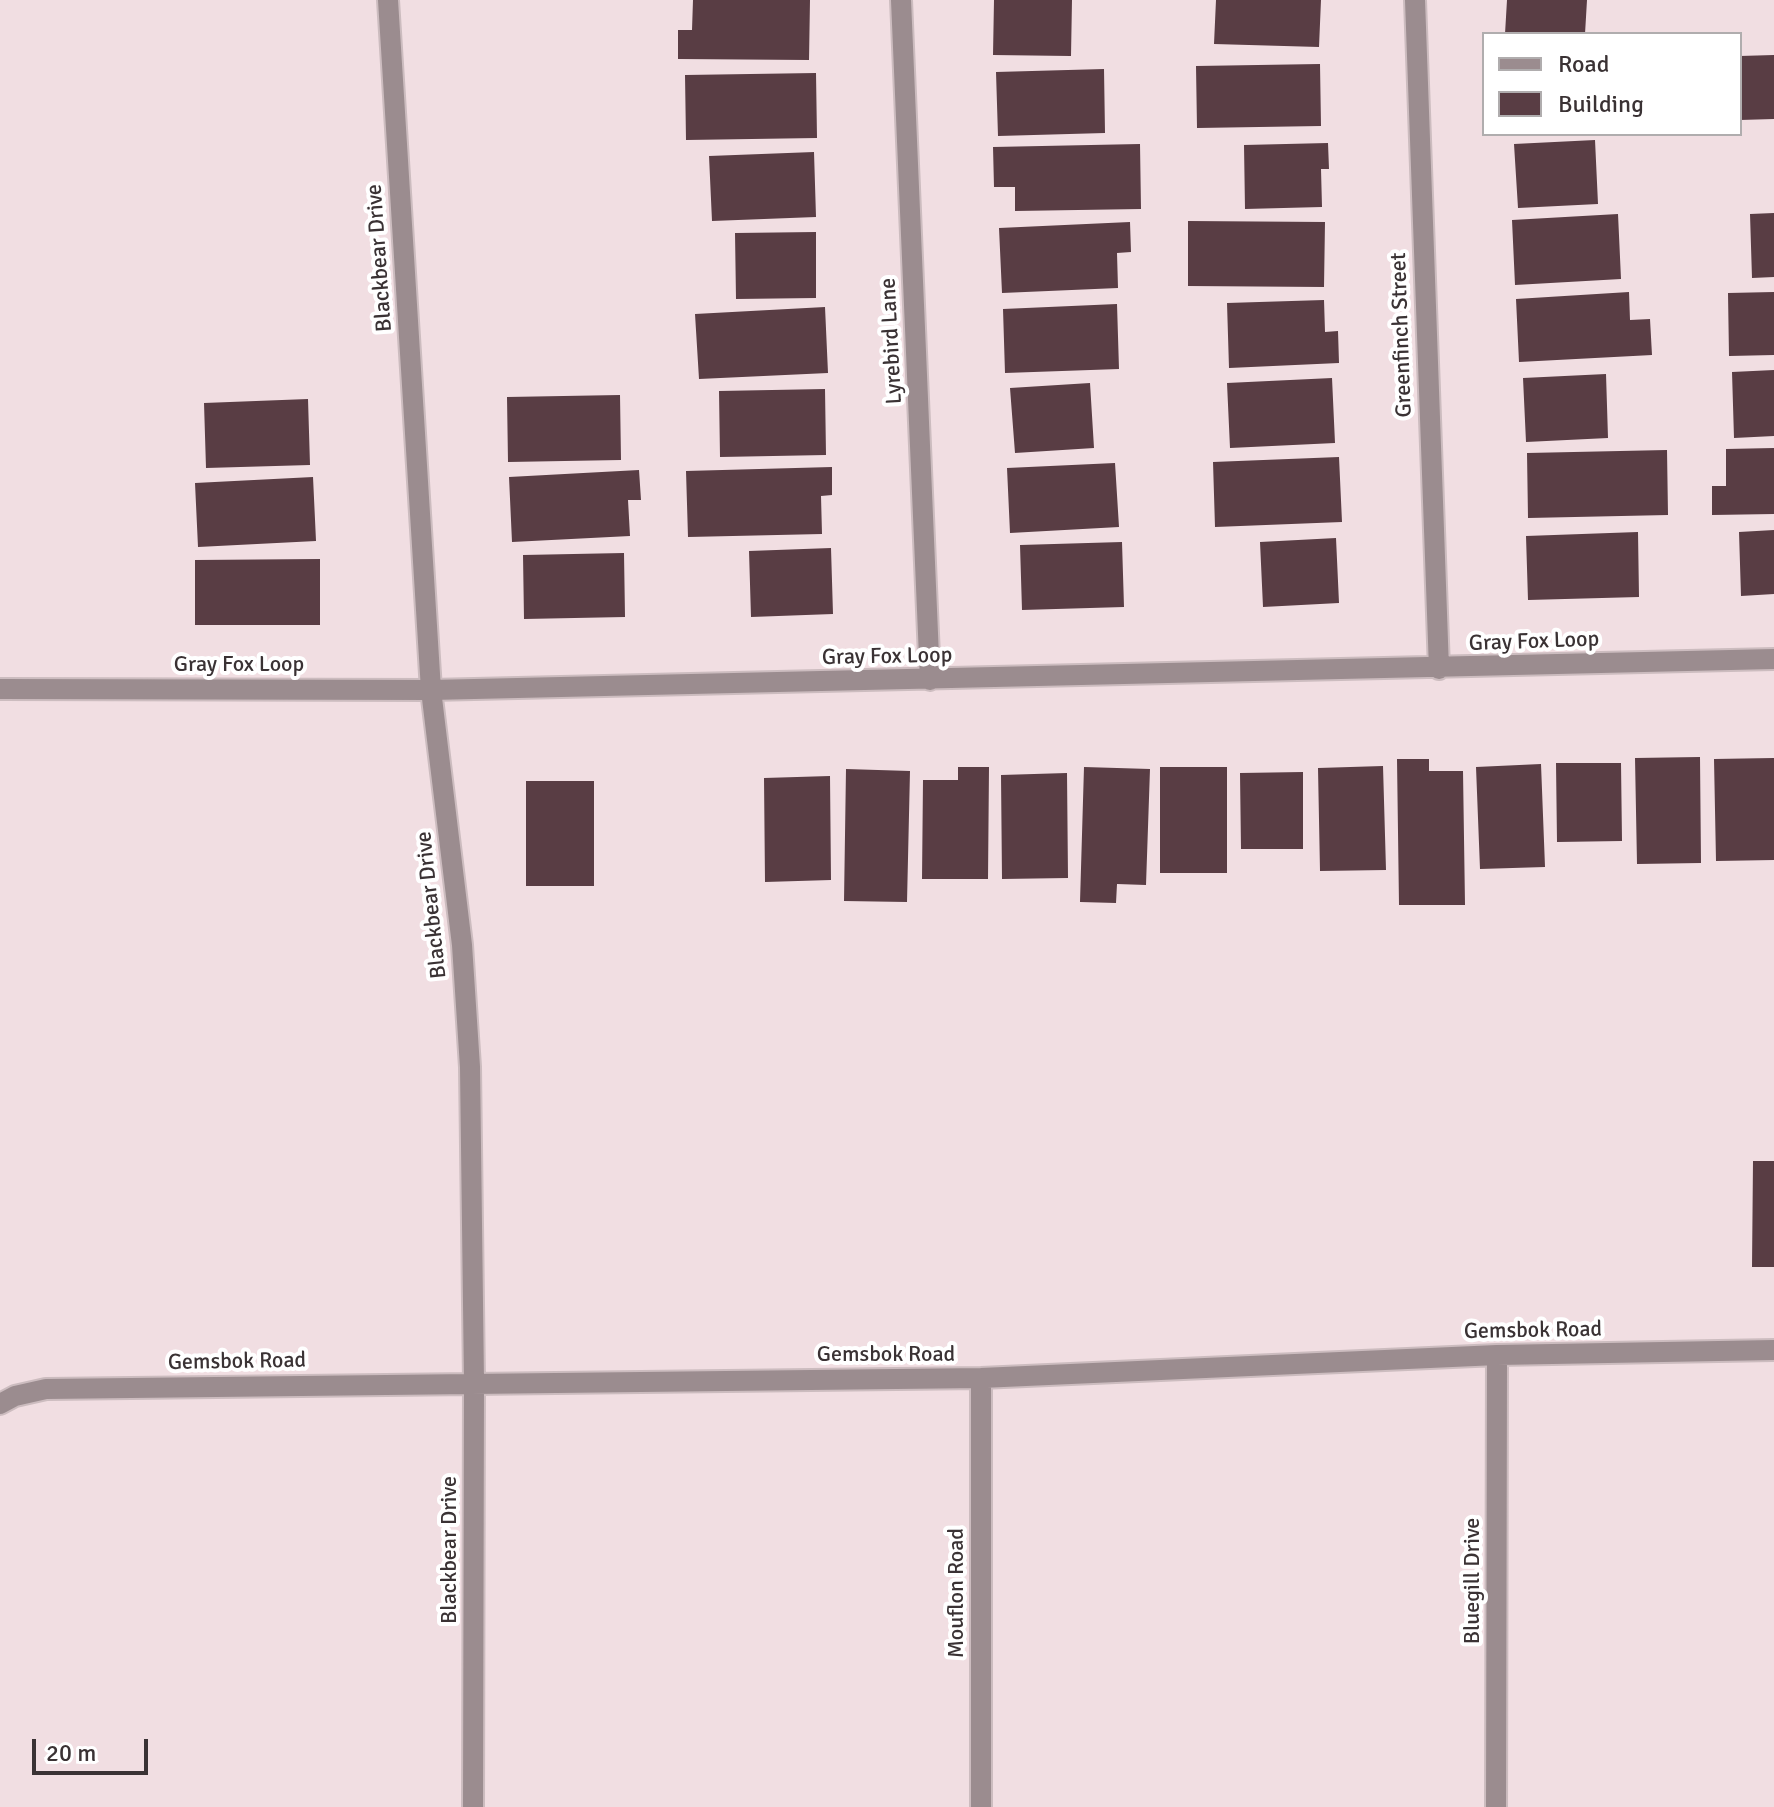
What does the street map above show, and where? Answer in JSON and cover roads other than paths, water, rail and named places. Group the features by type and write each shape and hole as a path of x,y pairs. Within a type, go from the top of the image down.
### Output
{"street":[{"name":"Blackbear Drive","path":"388,0 431,690 462,945 470,1067 474,1382 473,1807"},
{"name":"Lyrebird Lane","path":"901,0 930,680"},
{"name":"Greenfinch Street","path":"1415,0 1439,669"},
{"name":"Gray Fox Loop","path":"0,689 431,690 1774,659"},
{"name":"Gemsbok Road","path":"0,1404 15,1396 46,1389 981,1378 1497,1355 1774,1350"},
{"name":"Bluegill Drive","path":"1496,1807 1497,1355"},
{"name":"Mouflon Road","path":"981,1378 981,1807"}]}
